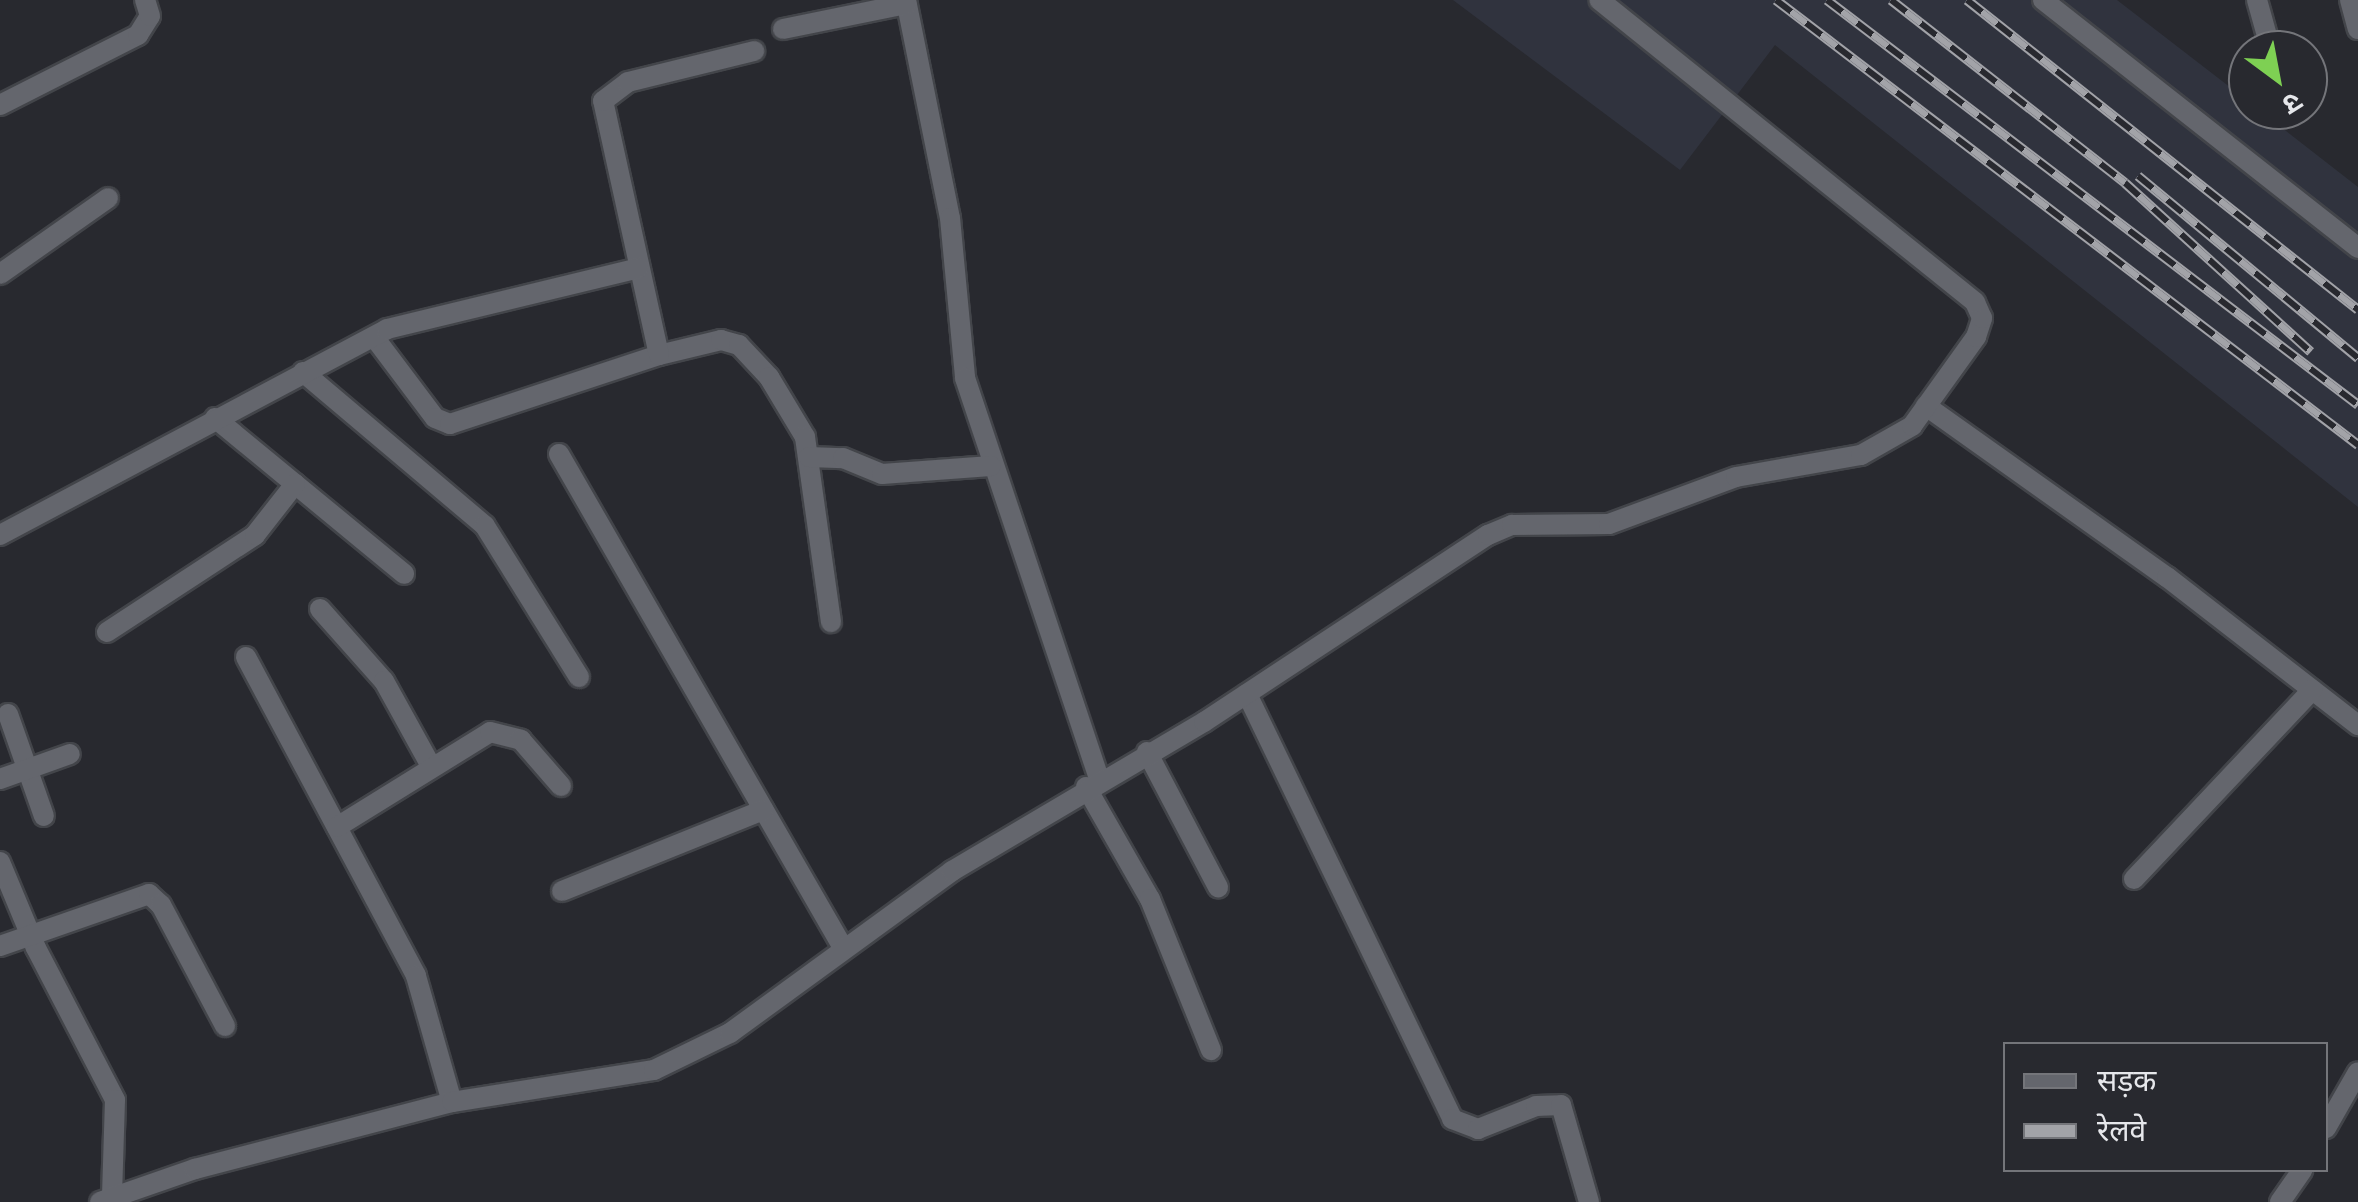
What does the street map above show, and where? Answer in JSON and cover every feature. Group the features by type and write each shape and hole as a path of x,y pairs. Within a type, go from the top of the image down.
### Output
{"street":[{"path":"0,105 138,34 150,16 145,0"},
{"path":"0,862 30,935 115,1100 106,1199 452,1102 654,1070 730,1033 842,946 1092,783 1247,694 1430,570 1512,525 1608,524 1736,478 1877,449 1912,426 1976,337 1982,318 1974,302 1600,0"},
{"path":"2043,0 2358,248"},
{"path":"2256,0 2265,30"},
{"path":"2350,0 2358,29"},
{"path":"783,29 906,2 950,218 966,378 991,466 1092,783 1150,899 1212,1050"},
{"path":"659,354 602,101 628,82 754,51"},
{"path":"0,274 108,198"},
{"path":"0,536 374,336 639,268"},
{"path":"374,336 444,424 659,354 721,340 739,345 790,406 809,457 831,622"},
{"path":"302,372 485,526 578,677"},
{"path":"1926,406 2167,577 2358,726"},
{"path":"215,418 404,574"},
{"path":"560,454 842,946"},
{"path":"809,457 844,458 882,474 991,466"},
{"path":"107,632 255,535 295,484"},
{"path":"320,608 384,681 431,766"},
{"path":"246,656 416,976 452,1102"},
{"path":"2134,879 2312,690"},
{"path":"1247,694 1445,1108 1468,1129 1536,1106 1562,1105 1589,1202"},
{"path":"8,714 44,816"},
{"path":"337,827 484,734 502,733 521,740 561,786"},
{"path":"1147,752 1218,887"},
{"path":"0,780 70,754"},
{"path":"562,891 763,810"},
{"path":"0,946 142,894 155,897 224,1026"},
{"path":"2328,1125 2357,1074"},
{"path":"2280,1202 2301,1172"}],"shaded area":[{"path":"1453,0 2117,0 2228,86 2228,130 2285,130 2358,187 2358,507 1775,45 1680,170"}],"railway":[{"path":"1776,0 2358,445"},
{"path":"1827,0 2358,405"},
{"path":"1891,0 2125,183 2311,352"},
{"path":"1967,0 2358,310"},
{"path":"2138,176 2358,358"}]}
